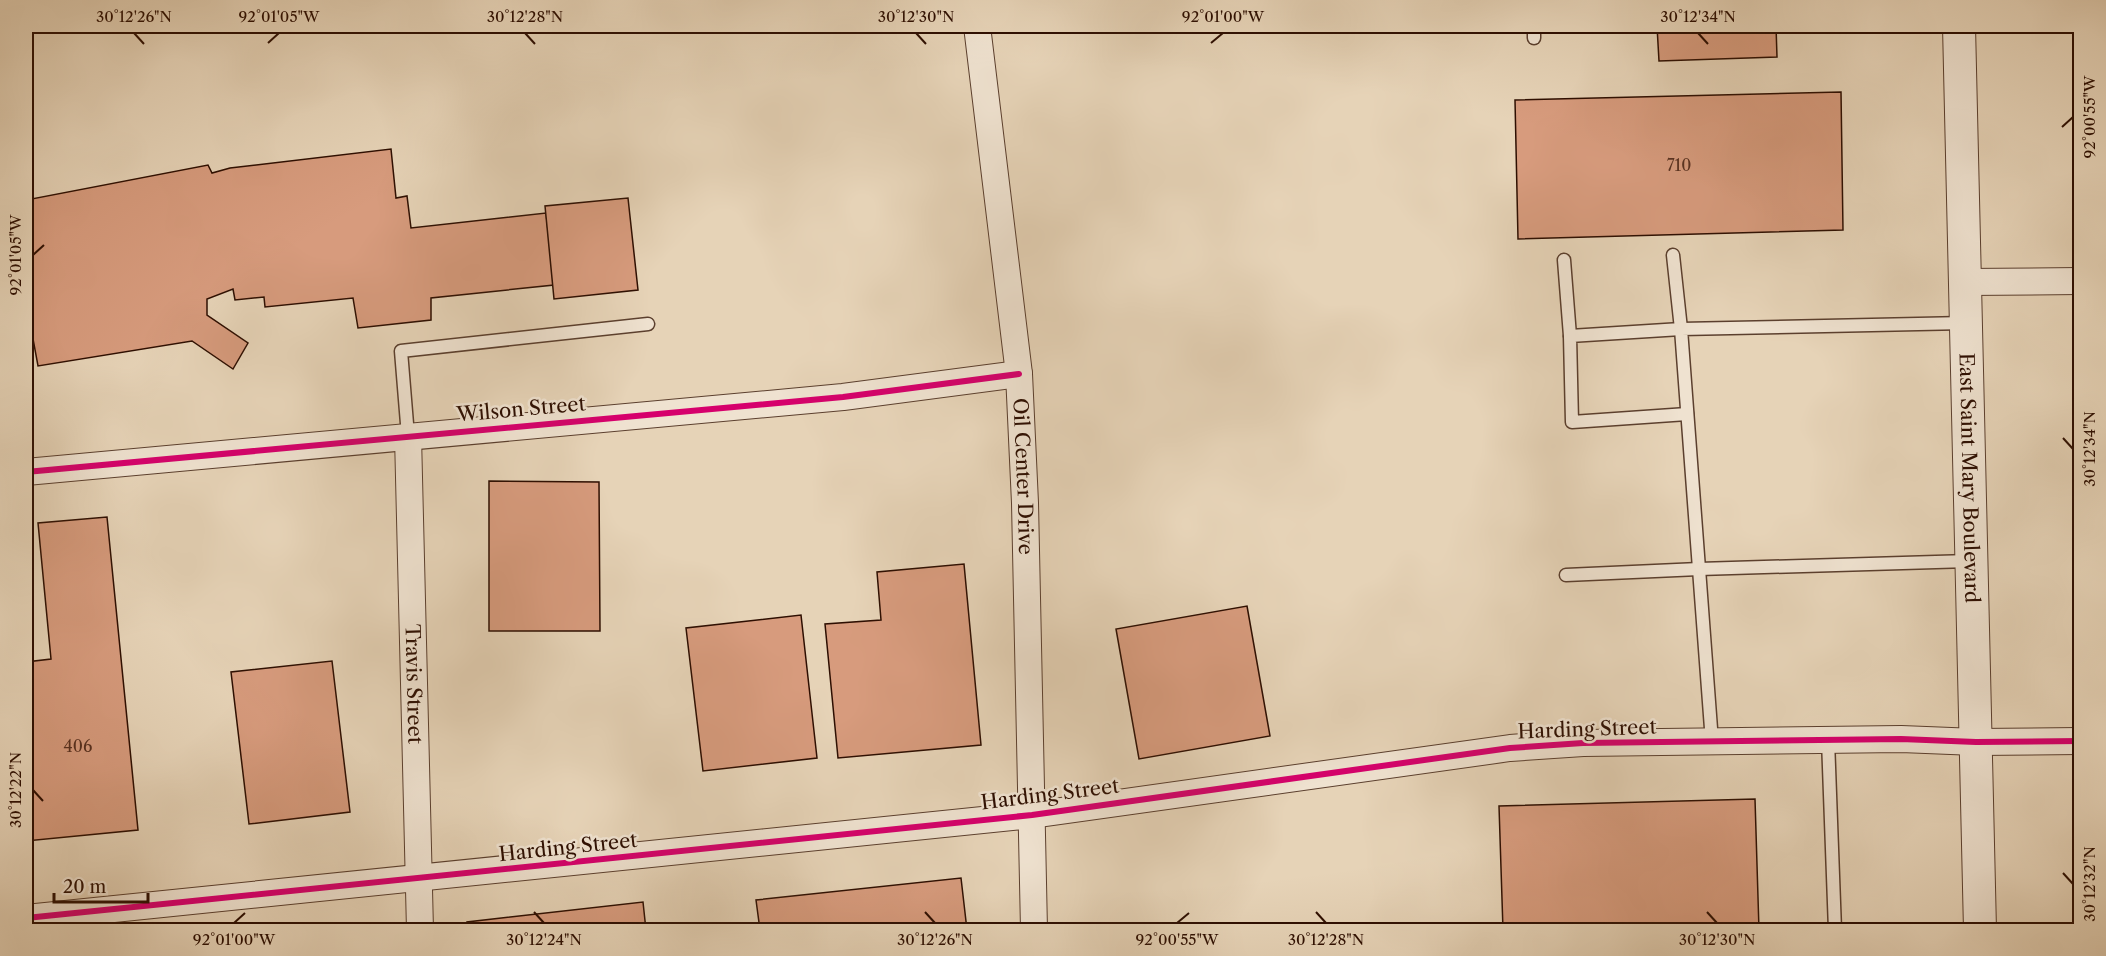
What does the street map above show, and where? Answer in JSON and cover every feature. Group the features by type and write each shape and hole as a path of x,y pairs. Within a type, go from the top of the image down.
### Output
{"street":[{"name":"Oil Center Drive","path":"977,26 1019,375 1025,503 1034,930"},
{"name":"East Saint Mary Boulevard","path":"1959,26 1980,930"},
{"path":"1965,282 2080,280"},
{"name":"Wilson Street","path":"26,472 831,398 1019,375"},
{"name":"Travis Street","path":"408,436 420,930"},
{"name":"Harding Street","path":"26,918 1032,814 1510,748 1583,743 1901,739 1976,742 2080,741"}],"lane":[{"path":"1673,255 1681,329 1712,742"},
{"path":"1564,260 1572,422 1687,414"},
{"path":"1569,336 1681,329 1966,322"},
{"path":"408,436 401,351 648,324"},
{"path":"1566,575 1972,561"},
{"path":"1828,740 1835,930"}],"building":[{"path":"1657,26 1776,26 1777,57 1659,61"},
{"path":"1841,92 1843,230 1518,239 1515,100"},
{"path":"391,149 396,198 407,196 411,228 546,213 554,285 431,298 431,320 358,328 353,298 265,307 264,297 235,300 233,289 207,299 207,315 248,343 233,369 192,341 38,366 26,301 26,200 208,165 212,173 230,168"},
{"path":"628,198 638,290 554,299 545,206"},
{"path":"489,481 599,482 600,631 489,631"},
{"path":"107,517 138,830 26,841 26,662 51,659 38,523"},
{"path":"964,564 981,745 838,758 825,624 881,620 877,572"},
{"path":"1247,606 1270,736 1139,759 1116,629"},
{"path":"801,615 817,758 703,771 686,628"},
{"path":"332,661 350,812 249,824 231,672"},
{"path":"1755,799 1759,930 1503,930 1499,806"},
{"path":"961,878 967,930 760,930 756,900"},
{"path":"643,902 646,930 468,930 467,922"}],"cycle path":[{"path":"26,472 843,397 1019,374"},
{"path":"26,918 1032,815 1510,748 1583,743 1901,739 1976,742 2080,741"}]}
